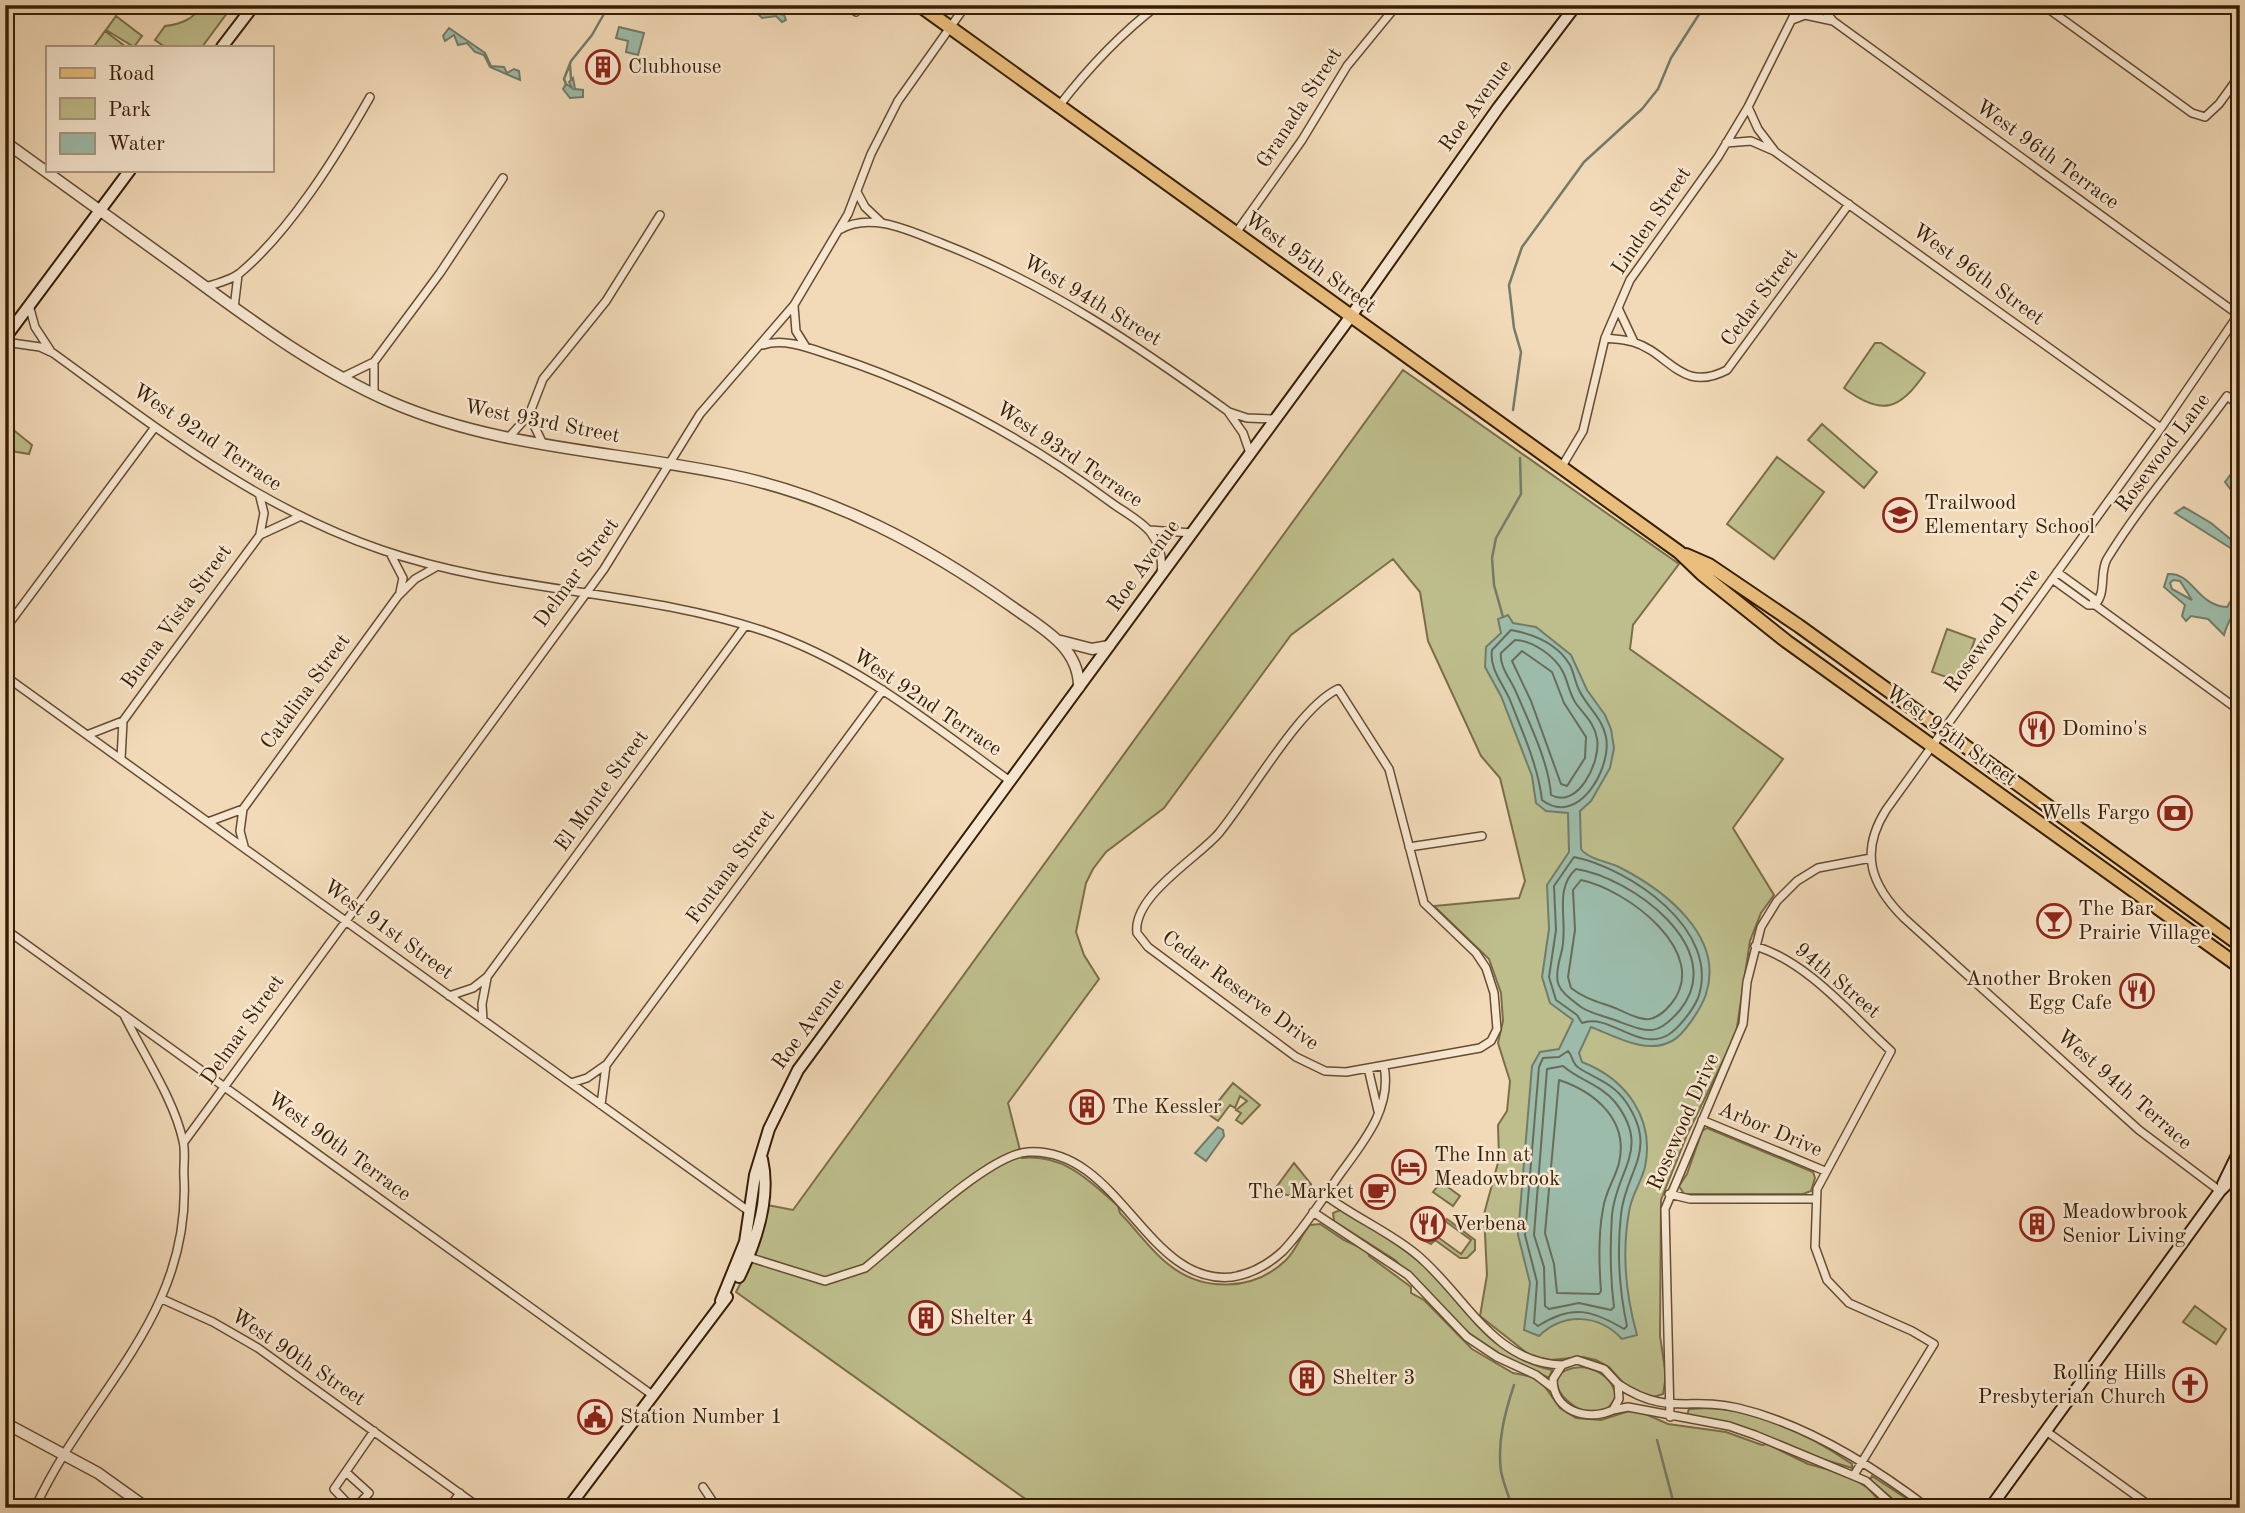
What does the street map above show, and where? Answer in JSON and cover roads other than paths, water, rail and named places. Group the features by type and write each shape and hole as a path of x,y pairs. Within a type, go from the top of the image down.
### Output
{"main road":[{"path":"223,46 254,5"},
{"name":"West 95th Street","path":"919,5 1679,552 1720,572 2240,944"},
{"name":"Roe Avenue","path":"744,1255 755,1175 762,1158 768,1129 778,1104 798,1070 1351,316 1469,147 1576,5"},
{"path":"5,340 10,323 29,305 129,172"},
{"name":"West 95th Street","path":"1679,552 1702,575 1786,641 2240,967"},
{"path":"2220,1191 2240,1149"},
{"name":"Roe Avenue","path":"568,1508 721,1301 744,1255 762,1208 766,1175 762,1158"},
{"path":"1990,1508 2220,1191 2240,1171"}],"street":[{"path":"846,5 856,12"},
{"name":"Delmar Street","path":"184,1142 623,542 700,414 794,305 839,230 871,153 898,101 967,5"},
{"path":"1059,106 1094,60 1122,33 1158,5"},
{"name":"Granada Street","path":"1236,233 1302,139 1347,66 1397,5"},
{"name":"Linden Street","path":"1561,468 1583,431 1605,338 1630,279 1726,143 1748,107 1799,5"},
{"name":"West 96th Terrace","path":"1820,5 1833,21 2239,316"},
{"path":"2042,5 2192,113 2205,117 2219,104 2240,75"},
{"name":"West 96th Terrace","path":"1792,20 1805,15 1833,21"},
{"path":"205,287 238,275 300,205 344,142 370,97"},
{"name":"West 96th Street","path":"1748,107 1758,129 1774,150"},
{"name":"West 96th Street","path":"1726,143 1751,141 1774,150 2161,428"},
{"name":"West 93rd Street","path":"5,142 46,172"},
{"name":"West 93rd Street","path":"46,172 290,349 374,394 452,424 509,437 769,484 884,527 952,565 1060,641 1077,669 1079,687"},
{"path":"341,378 374,362 440,273 503,178"},
{"name":"West 94th Street","path":"857,190 862,204 883,223"},
{"name":"Cedar Street","path":"1605,338 1634,342 1693,377 1716,376 1727,370 1849,204"},
{"path":"509,437 529,415 543,379 606,301 660,215"},
{"name":"West 94th Street","path":"839,230 854,223 883,223 975,256 1066,302 1127,339 1229,412 1255,419 1274,419"},
{"path":"234,308 238,275"},
{"name":"West 92nd Terrace","path":"29,305 36,327 53,353"},
{"path":"794,305 796,331 806,348"},
{"path":"1618,307 1634,342"},
{"name":"Rosewood Drive","path":"1670,1417 1664,1224 1669,1194 1744,1024 1747,982 1761,927 1777,901 1797,881 1818,868 1871,858 1874,832 1880,819 2239,316"},
{"name":"West 92nd Terrace","path":"5,340 40,347 53,353 260,497 300,517 390,553 436,567 703,615 745,626 831,660 883,690 1010,781"},
{"name":"West 93rd Terrace","path":"759,347 775,343 806,348 891,376 984,419 1041,453 1149,530 1161,554 1161,575"},
{"path":"374,362 374,394"},
{"name":"Rosewood Lane","path":"2095,605 2102,594 2107,560 2227,397 2240,406"},
{"path":"1229,412 1243,433 1250,453"},
{"path":"529,415 543,444"},
{"path":"6,627 155,426"},
{"name":"Buena Vista Street","path":"121,759 119,748 123,721 260,534 264,513 260,497"},
{"name":"Buena Vista Street","path":"260,534 300,517"},
{"path":"1149,530 1192,533"},
{"path":"390,553 403,578 398,596"},
{"name":"Catalina Street","path":"243,808 398,596 415,579 436,567"},
{"path":"2054,576 2088,605 2095,605 2239,708"},
{"name":"El Monte Street","path":"449,996 473,988 487,977 745,626"},
{"path":"1060,641 1092,649 1109,646"},
{"name":"West 91st Street","path":"5,676 750,1212"},
{"name":"Cedar Reserve Drive","path":"1338,689 1389,769 1409,848 1424,903 1476,953 1486,968 1494,993 1496,1029 1492,1041 1480,1048 1384,1066 1325,1071 1296,1057 1148,947 1138,933 1137,921 1168,877 1219,833 1310,710 1338,689"},
{"name":"Fontana Street","path":"571,1083 587,1078 607,1064 883,690"},
{"name":"Buena Vista Street","path":"87,735 123,721"},
{"path":"208,822 243,808 240,831 244,848"},
{"path":"1409,848 1482,836"},
{"name":"West 94th Terrace","path":"1871,858 1880,891 1904,918 2136,1127 2220,1191"},
{"name":"West 90th Terrace","path":"5,929 651,1394"},
{"name":"94th Street","path":"1755,946 1773,952 1794,965 1891,1051 1825,1171"},
{"name":"El Monte Street","path":"483,1020 482,1004 487,977"},
{"path":"35,1508 82,1422 135,1349 162,1299 174,1267 182,1226 184,1142 159,1082 124,1015"},
{"name":"Fontana Street","path":"601,1105 607,1064"},
{"path":"744,1255 825,1281 865,1269 986,1170 1011,1156 1029,1152 1059,1157 1081,1168 1127,1208 1174,1259 1188,1269 1212,1277 1243,1275 1263,1266 1283,1251 1362,1144 1387,1091 1384,1066"},
{"path":"1368,1068 1378,1111"},
{"name":"Arbor Drive","path":"1702,1120 1825,1171"},
{"path":"1825,1171 1815,1199 1817,1259 1833,1288 1849,1303 1912,1331 1934,1344 1854,1475"},
{"path":"1669,1194 1690,1199 1815,1199"},
{"path":"1325,1195 1418,1256 1473,1319 1511,1349 1540,1363 1562,1365 1577,1360 1594,1364 1639,1397 1671,1405 1720,1404 1744,1409 1806,1434 1860,1464 1928,1508"},
{"path":"1312,1212 1408,1275 1467,1337 1497,1357 1536,1375 1553,1388 1565,1406 1582,1416 1593,1416 1628,1407 1739,1429 1854,1475 1873,1486 1896,1508"},
{"name":"West 90th Street","path":"162,1299 249,1342 480,1508"},
{"path":"1553,1388 1553,1379 1562,1365"},
{"path":"1613,1410 1619,1399 1618,1384"},
{"path":"5,1423 63,1454 147,1508"},
{"name":"West 90th Street","path":"347,1473 369,1493 357,1506 350,1506 334,1491 374,1431"},
{"path":"2046,1431 2153,1508"},
{"path":"702,1487 717,1508"},
{"path":"450,1508 460,1493"},
{"path":"766,1508 788,1503 815,1508"}],"water":[{"path":"751,5 764,6 766,10 784,15 786,20 782,22 776,16 762,18 759,15 760,9"},
{"path":"619,27 644,33 638,55 626,52 628,41 616,38"},
{"path":"449,28 485,53 491,66 504,67 507,73 514,69 519,71 520,80 490,67 484,55 475,52 467,43 458,45 454,35 445,41 443,36"},
{"path":"573,78 575,89 583,90 583,97 570,98 563,89 566,84 572,88 569,82"},
{"path":"2234,470 2240,477 2240,493 2231,490 2225,482"},
{"path":"2184,507 2211,523 2240,547 2240,554 2175,513"},
{"path":"2168,574 2176,575 2184,578 2209,601 2227,607 2240,586 2237,607 2224,635 2208,619 2191,616 2186,621 2182,616 2185,605 2164,587","holes":["2173,580 2180,581 2192,600 2172,589 2170,583"]},
{"path":"1508,615 1513,623 1536,627 1571,655 1587,690 1605,715 1611,729 1614,748 1610,768 1591,801 1580,811 1581,849 1588,855 1636,877 1671,902 1699,934 1707,953 1710,973 1706,994 1692,1020 1677,1038 1662,1045 1642,1045 1621,1040 1591,1027 1579,1053 1582,1062 1598,1069 1624,1090 1634,1102 1646,1132 1645,1167 1630,1206 1626,1243 1628,1289 1637,1335 1622,1339 1603,1325 1581,1319 1559,1323 1539,1336 1524,1330 1530,1283 1518,1235 1532,1066 1540,1052 1559,1049 1573,1020 1550,1003 1542,977 1549,929 1547,885 1569,852 1568,813 1546,811 1536,803 1532,776 1501,696 1485,667 1486,647 1501,633 1498,619"},
{"path":"1218,1127 1223,1130 1224,1136 1206,1161 1195,1153"}],"waterway":[{"path":"566,84 564,79 571,61 592,35 609,5"},
{"path":"1513,410 1521,352 1514,328 1509,285 1522,247 1584,162 1642,109 1658,89 1671,58 1705,5"},
{"path":"570,65 571,79"},
{"path":"1503,617 1494,585 1492,558 1496,538 1521,494 1520,458"},
{"path":"1512,1508 1501,1471 1500,1449 1505,1416 1514,1385"},
{"path":"1657,1440 1675,1508"}],"place":[{"name":"Clubhouse","path":"603,67"},
{"name":"Trailwood Elementary School","path":"1900,515"},
{"name":"Domino's","path":"2037,729"},
{"name":"Wells Fargo","path":"2175,813"},
{"name":"The Bar Prairie Village","path":"2054,921"},
{"name":"Another Broken Egg Cafe","path":"2137,991"},
{"name":"The Kessler","path":"1087,1107"},
{"name":"The Inn at Meadowbrook","path":"1409,1167"},
{"name":"The Market","path":"1378,1192"},
{"name":"Verbena","path":"1428,1224"},
{"name":"Meadowbrook Senior Living","path":"2037,1224"},
{"name":"Shelter 4","path":"926,1318"},
{"name":"Shelter 3","path":"1307,1378"},
{"name":"Rolling Hills Presbyterian Church","path":"2190,1385"},
{"name":"Station Number 1","path":"595,1417"}]}
